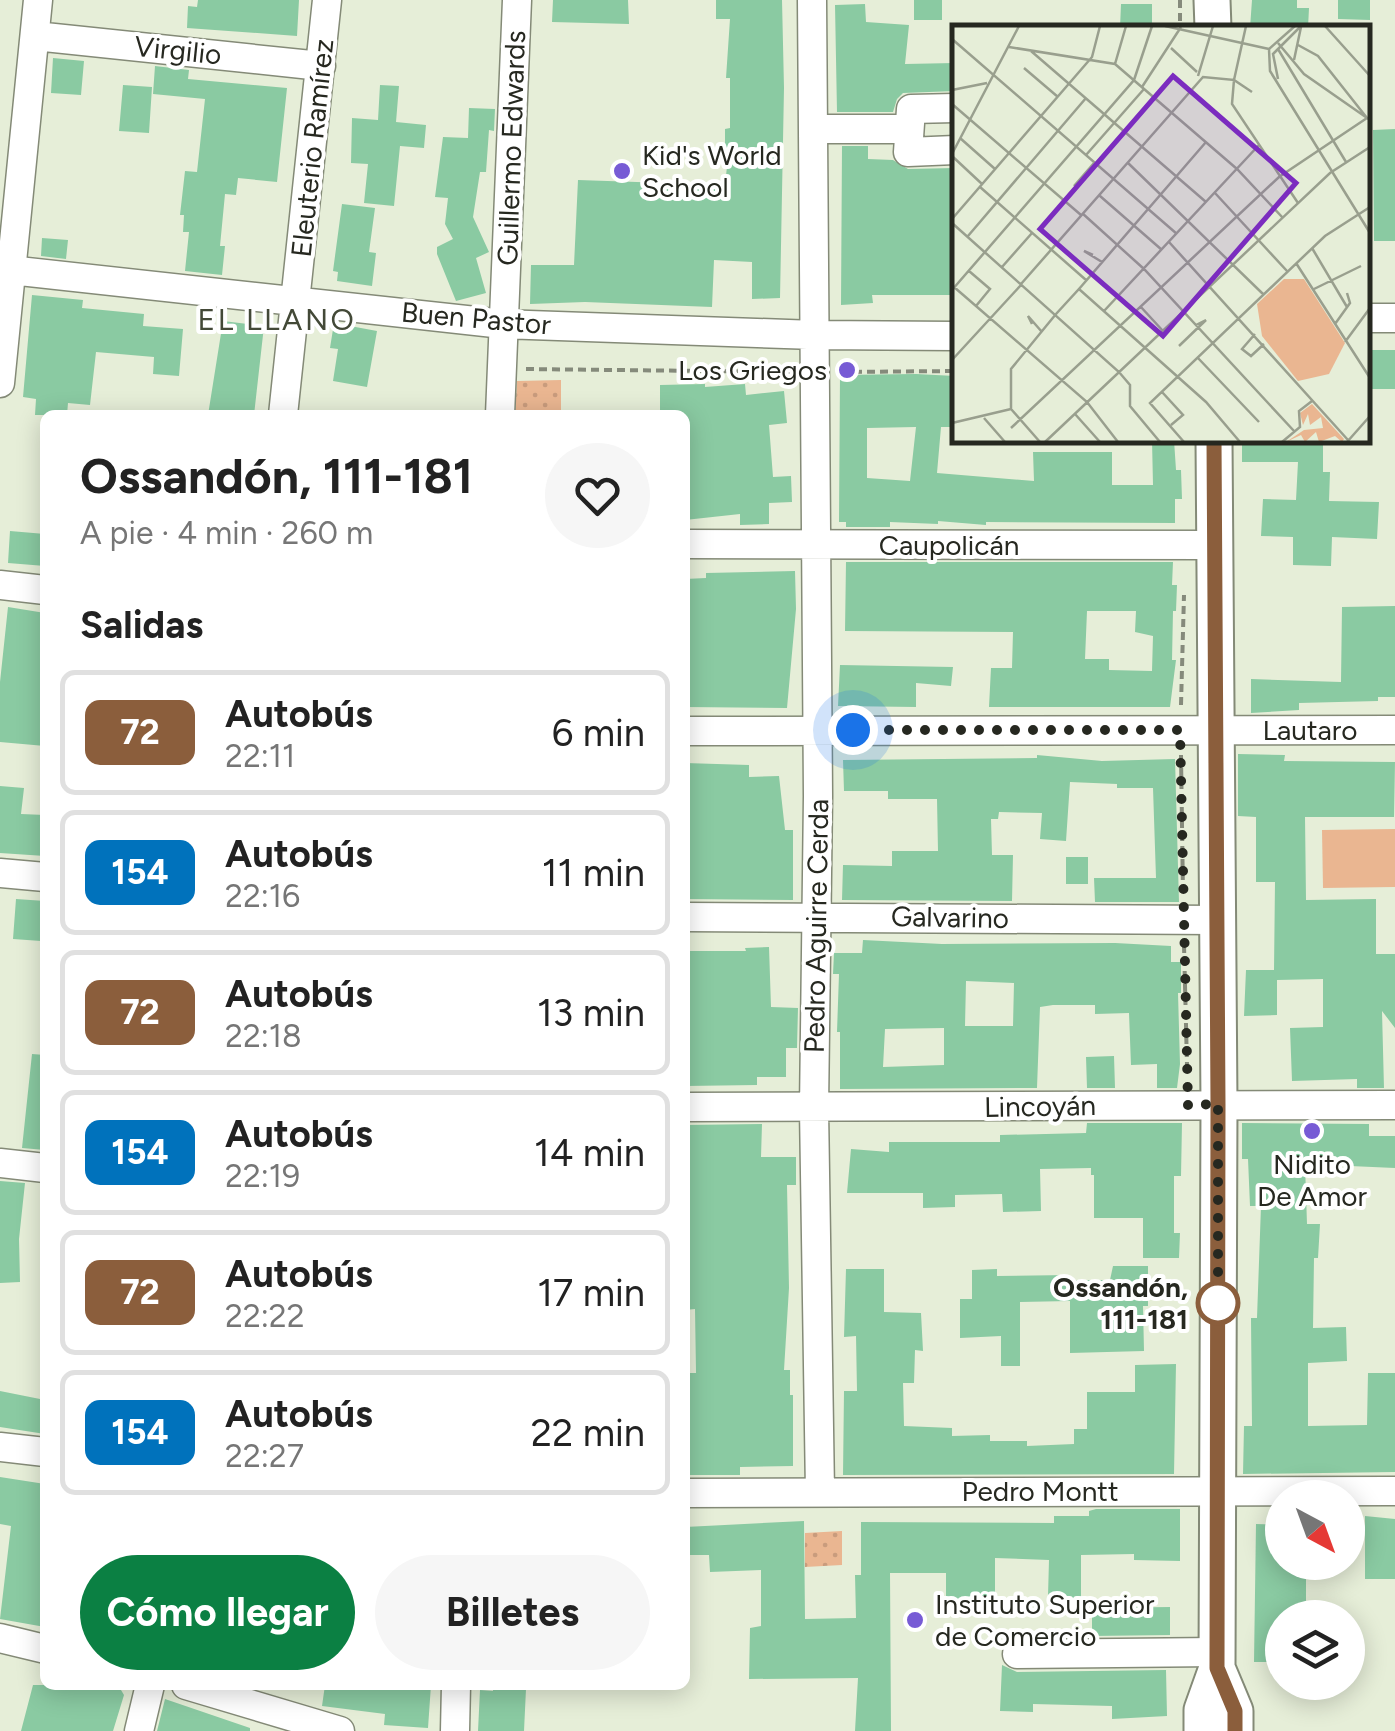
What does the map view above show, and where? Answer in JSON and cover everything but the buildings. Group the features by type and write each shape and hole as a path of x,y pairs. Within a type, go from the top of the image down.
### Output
{"main road":[{"path":"1212,0 1213,25"},
{"path":"1202,1731 1202,1710 1217,1660 1217,1490 1200,919 1216,731 1199,545 1214,442"},
{"path":"1217,1660 1235,1711 1235,1731"}],"street":[{"path":"0,383 6,270 38,0"},
{"name":"Eleuterio Ramírez","path":"284,410 328,0"},
{"name":"Guillermo Edwards","path":"500,410 517,0"},
{"name":"Pedro Aguirre Cerda","path":"812,0 817,730 814,1109 820,1492"},
{"name":"Virgilio","path":"34,36 321,66"},
{"path":"952,108 911,109 908,152 952,150"},
{"path":"814,129 908,129"},
{"name":"Buen Pastor","path":"6,270 503,324 952,336"},
{"name":"Caupolicán","path":"690,544 1199,545"},
{"path":"0,585 40,589"},
{"name":"Lautaro","path":"690,731 1395,730"},
{"path":"0,872 40,876"},
{"name":"Galvarino","path":"690,918 1200,919"},
{"name":"Lincoyán","path":"690,1107 1395,1105"},
{"path":"0,1163 40,1167"},
{"path":"0,1447 40,1451"},
{"name":"Pedro Montt","path":"690,1493 1395,1491"},
{"path":"0,1638 40,1649"},
{"path":"1016,1654 1217,1660"},
{"path":"139,1731 149,1690"},
{"path":"203,1690 340,1731"},
{"path":"455,1731 456,1690"}],"path":[{"path":"502,369 952,370"},
{"path":"1199,545 1180,730 1200,919 1203,1104"}],"shaded area":[{"path":"561,380 561,410 515,410 517,381"},
{"path":"1395,829 1395,887 1323,888 1322,830"},
{"path":"842,1531 842,1565 805,1567 805,1533"}],"bus line":[{"name":"72","path":"1214,442 1217,1668 1235,1711 1235,1731"}],"place":[{"name":"Kid's World School","path":"622,171"},
{"name":"Los Griegos","path":"847,370"},
{"name":"Nidito De Amor","path":"1312,1131"},
{"name":"Ossandón, 111-181","path":"1218,1303"},
{"name":"Instituto Superior de Comercio","path":"915,1620"}],"district":[{"name":"EL LLANO","path":"277,319"}],"route":[{"path":"853,730 1180,730 1188,1105 1218,1104 1218,1303"}]}
